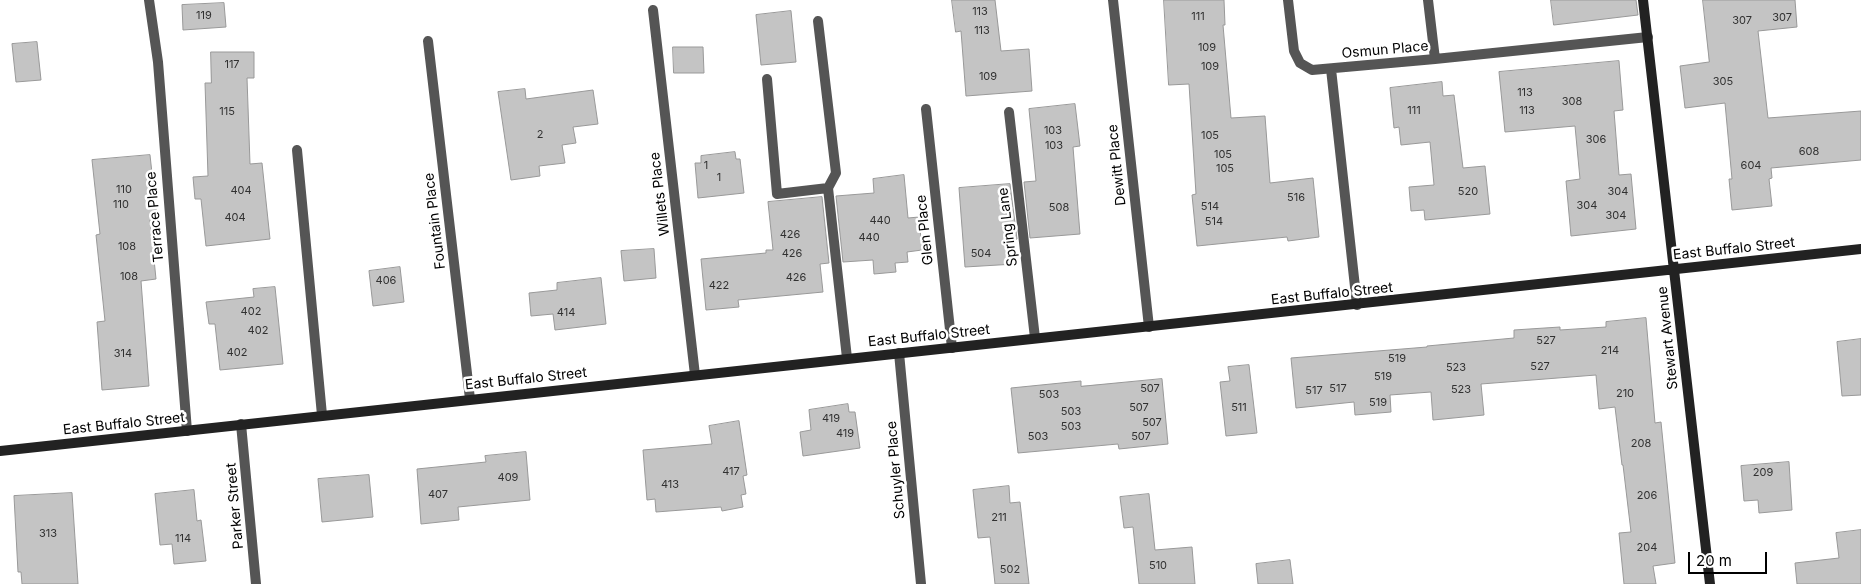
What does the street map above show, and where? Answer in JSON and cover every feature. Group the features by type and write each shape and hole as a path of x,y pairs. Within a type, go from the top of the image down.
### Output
{"street":[{"name":"Terrace Place","path":"149,0 158,62 187,431"},
{"name":"Dewitt Place","path":"1113,0 1149,327"},
{"path":"1288,0 1294,51 1300,63 1312,70 1332,69"},
{"path":"1428,0 1435,59"},
{"name":"Stewart Avenue","path":"1643,0 1710,584"},
{"name":"Willets Place","path":"653,10 695,375"},
{"path":"818,21 836,173 828,188 847,358"},
{"name":"Osmun Place","path":"1357,305 1332,69 1648,36"},
{"name":"Fountain Place","path":"428,41 470,399"},
{"path":"767,79 777,194 828,188"},
{"name":"Glen Place","path":"926,109 952,348"},
{"name":"Spring Lane","path":"1008,112 1036,338"},
{"path":"297,150 322,415"},
{"name":"East Buffalo Street","path":"0,451 1861,249"},
{"name":"Schuyler Place","path":"899,353 921,584"},
{"name":"Parker Street","path":"241,424 256,584"}],"building":[{"path":"952,0 995,0 1001,51 1029,49 1032,91 966,96 961,31 956,32"},
{"path":"1164,0 1224,0 1225,25 1223,25 1231,118 1265,116 1270,183 1313,178 1319,237 1288,241 1287,237 1197,246 1192,195 1196,194 1189,84 1169,85"},
{"path":"1551,0 1636,0 1638,15 1554,25"},
{"path":"1703,0 1795,0 1797,27 1758,31 1768,118 1861,111 1861,160 1771,168 1772,178 1769,179 1772,206 1732,210 1729,179 1732,179 1725,103 1685,108 1680,66 1709,62"},
{"path":"224,3 226,27 183,30 182,5"},
{"path":"791,11 796,62 761,65 756,15"},
{"path":"37,42 41,80 16,82 12,44"},
{"path":"673,47 703,47 704,73 674,73"},
{"path":"211,52 254,52 254,78 247,78 250,164 262,163 270,239 206,246 201,199 195,199 193,177 208,176 205,83 211,83"},
{"path":"1619,61 1623,110 1614,111 1619,175 1631,174 1636,229 1571,236 1566,181 1580,179 1575,126 1505,132 1499,72"},
{"path":"1442,82 1443,96 1454,95 1463,168 1485,166 1490,214 1425,220 1424,210 1411,211 1409,187 1434,185 1430,142 1401,145 1399,127 1394,128 1390,88"},
{"path":"525,89 526,99 593,90 598,124 573,127 576,143 562,145 565,163 539,166 540,176 511,180 498,92"},
{"path":"1075,104 1080,146 1073,147 1080,234 1030,238 1024,182 1036,181 1029,109"},
{"path":"735,152 736,159 740,159 744,193 698,198 695,163 701,163 701,156"},
{"path":"150,155 157,219 150,220 156,279 141,281 149,386 102,390 97,322 105,321 96,235 100,234 92,160"},
{"path":"904,175 908,218 919,217 922,250 907,252 908,262 895,263 896,272 874,274 873,260 843,262 836,196 874,193 873,179"},
{"path":"1010,184 1017,239 1013,240 1015,264 965,267 959,188"},
{"path":"822,197 829,263 820,264 823,292 738,300 739,307 706,310 701,259 766,253 766,250 773,250 768,202"},
{"path":"654,249 656,278 624,281 621,251"},
{"path":"400,267 404,302 373,306 369,271"},
{"path":"601,278 606,324 555,330 553,314 531,316 529,293 557,290 557,283"},
{"path":"275,287 283,364 220,370 215,324 209,324 206,302 254,297 253,289"},
{"path":"1646,318 1655,423 1661,422 1675,563 1653,566 1656,584 1624,584 1619,533 1631,532 1623,465 1615,407 1599,409 1596,375 1481,384 1484,415 1433,420 1431,392 1390,395 1391,412 1355,415 1354,402 1296,408 1291,358 1514,338 1514,330 1606,327 1606,322"},
{"path":"1861,339 1861,395 1842,396 1837,342"},
{"path":"1249,365 1257,433 1226,436 1220,382 1230,381 1228,367"},
{"path":"1162,379 1168,444 1119,449 1118,444 1018,453 1011,388 1081,381 1081,386"},
{"path":"848,404 849,412 855,412 860,448 803,456 800,432 811,430 809,410"},
{"path":"739,421 747,475 743,476 746,494 741,495 743,507 722,511 721,507 656,512 655,499 647,500 643,450 712,444 709,426"},
{"path":"526,452 530,500 458,507 459,520 421,524 417,469 486,462 485,456"},
{"path":"1789,462 1792,510 1759,513 1758,500 1744,501 1741,466"},
{"path":"369,475 373,517 322,522 318,479"},
{"path":"1009,486 1010,503 1020,502 1029,584 995,584 990,537 978,538 973,490"},
{"path":"194,490 197,521 201,520 206,561 174,564 172,544 160,545 155,494"},
{"path":"72,493 78,584 22,584 21,572 18,572 14,496"},
{"path":"1149,494 1155,550 1192,547 1195,584 1139,584 1133,527 1124,528 1120,497"},
{"path":"1861,530 1861,584 1797,584 1795,563 1839,558 1836,533"},
{"path":"1290,560 1293,584 1258,584 1256,564"}]}
